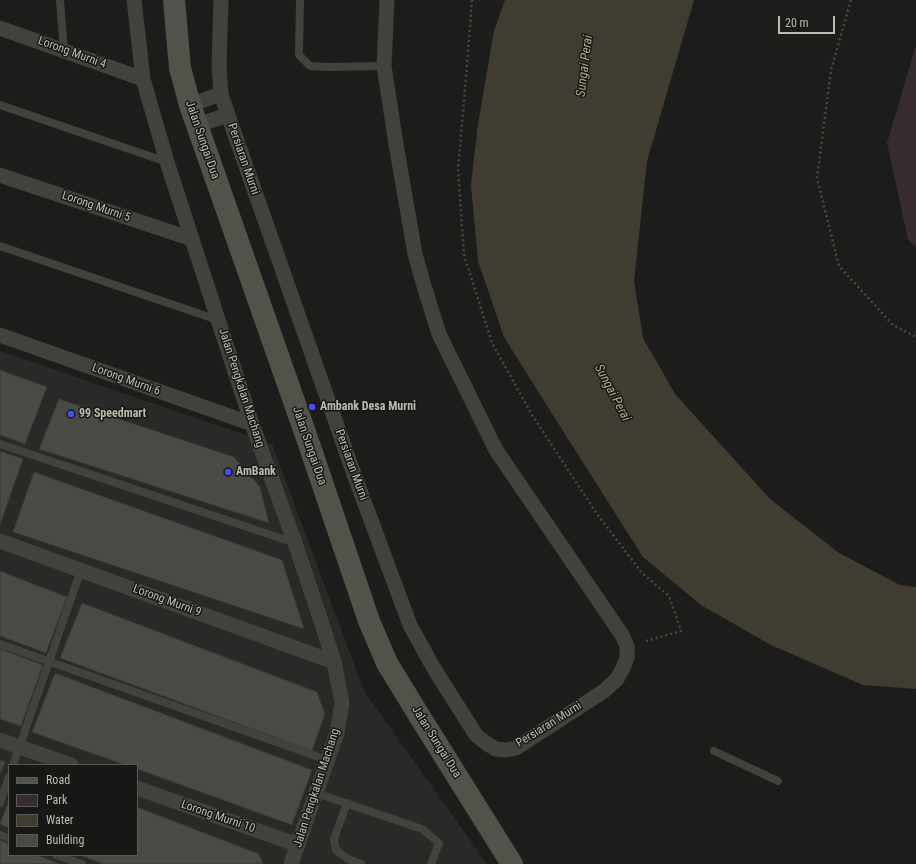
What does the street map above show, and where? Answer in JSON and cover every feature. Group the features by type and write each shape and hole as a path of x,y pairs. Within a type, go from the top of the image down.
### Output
{"main road":[{"name":"Jalan Sungai Dua","path":"174,0 180,68 193,115 369,621 387,662 512,864"}],"street":[{"name":"Jalan Pengkalan Machang","path":"134,0 143,79 167,162 252,424 295,543 334,662 342,703 337,733 291,864"},
{"name":"Persiaran Murni","path":"221,0 219,66 221,94 355,477 410,625 433,667 476,735 496,749 506,750 516,748 604,691 617,679 623,668 626,658 626,646"},
{"path":"387,0 384,66 415,254 439,334 496,450 622,635 626,646"},
{"name":"Lorong Murni 4","path":"0,28 143,79"},
{"path":"193,115 221,94"},
{"path":"193,115 228,115"},
{"name":"Lorong Murni 5","path":"0,175 192,240"},
{"name":"Lorong Murni 6","path":"0,335 252,424"},
{"name":"Lorong Murni 9","path":"0,541 334,662"},
{"path":"0,740 68,764"},
{"name":"Lorong Murni 10","path":"138,788 298,845"}],"lane":[{"path":"60,0 64,51"},
{"path":"300,0 299,55 310,66 384,66"},
{"path":"0,105 167,162"},
{"path":"0,246 218,320"},
{"path":"0,444 295,543"},
{"path":"13,764 81,570"},
{"path":"0,644 328,760"},
{"path":"714,751 778,781"},
{"path":"0,803 8,780"},
{"path":"316,793 422,829 439,843 431,864"},
{"path":"348,804 334,839 336,850 348,859 361,864"},
{"path":"59,856 82,864"}],"path":[{"path":"472,0 458,169 464,255 492,343 532,415 597,514 642,573 669,596 682,631 626,646"},
{"path":"851,0 831,70 817,178 839,266 893,325 916,338"}],"shaded area":[{"path":"0,351 272,444 364,691 487,864 0,864"}],"green space":[{"path":"916,45 916,247 908,240 887,143"}],"water":[{"name":"Sungai Perai","path":"505,0 694,0 647,161 634,281 643,338 675,394 770,499 839,553 900,585 916,587 916,689 863,685 771,645 701,605 643,557 504,337 478,261 471,185 478,124 494,31"}],"building":[{"path":"0,370 47,387 25,444 0,435"},
{"path":"59,399 234,457 260,487 269,523 39,449"},
{"path":"0,451 23,459 0,525"},
{"path":"34,472 282,560 304,629 13,532"},
{"path":"0,571 67,597 46,653 0,636"},
{"path":"82,603 317,692 325,714 312,751 60,658"},
{"path":"0,649 43,665 21,726 0,719"},
{"path":"55,673 312,770 292,825 138,769 138,764 122,764 32,732"},
{"path":"0,760 5,762 0,774"},
{"path":"8,803 8,828 0,824"},
{"path":"138,807 259,854 263,864 103,864 83,856 138,856"},
{"path":"0,840 8,844 8,856 40,856 60,864 0,864"}],"place":[{"name":"Ambank Desa Murni","path":"312,407"},
{"name":"99 Speedmart","path":"71,414"},
{"name":"AmBank","path":"228,472"}]}
